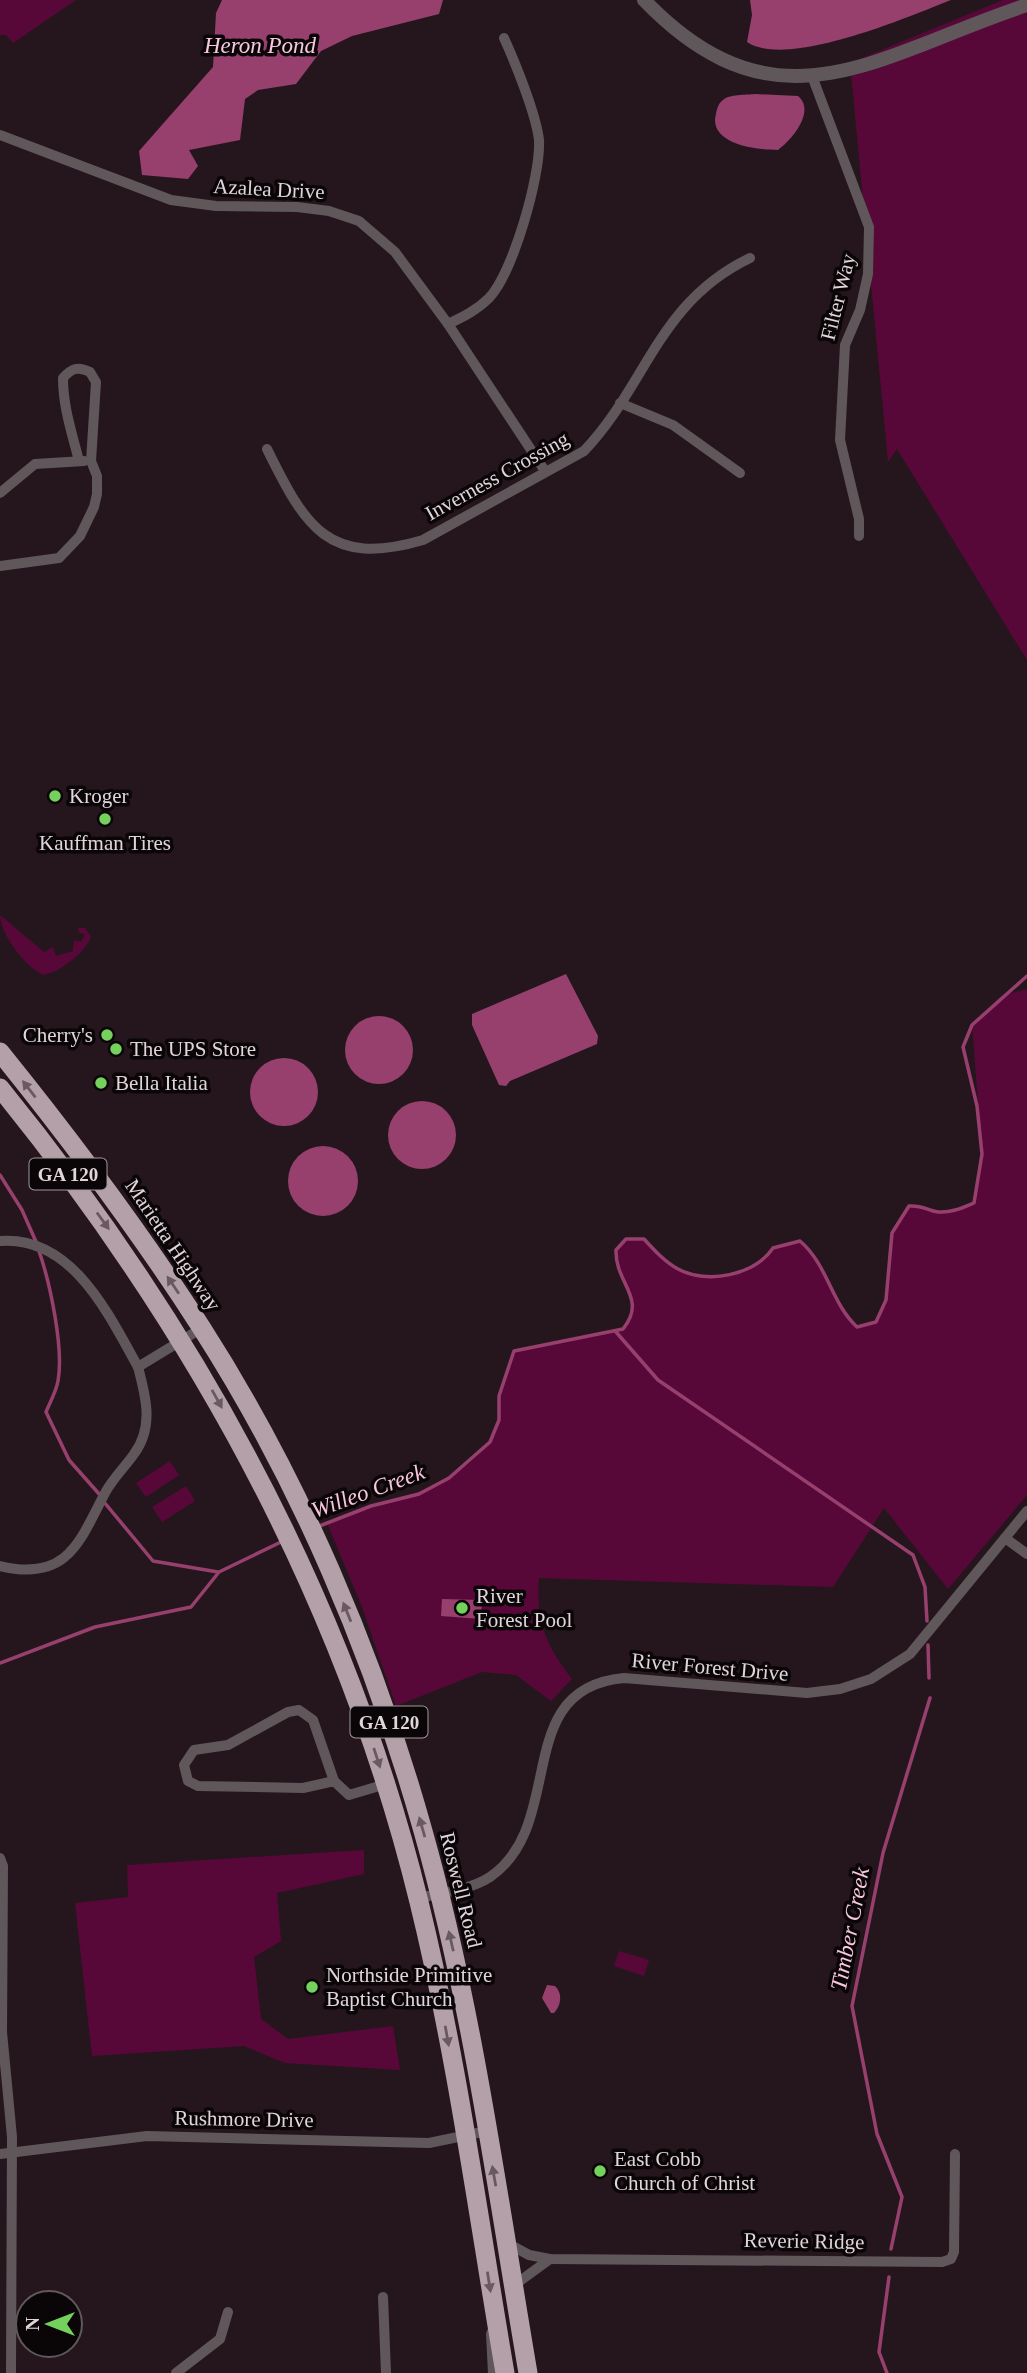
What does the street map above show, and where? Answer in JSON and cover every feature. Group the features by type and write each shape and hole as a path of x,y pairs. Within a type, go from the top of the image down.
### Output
{"highway":[{"name":"Marietta Highway","path":"0,1052 106,1189 202,1328 286,1479"},
{"name":"Marietta Highway","path":"0,1089 107,1227 183,1340 265,1489"},
{"name":"Roswell Road","path":"286,1479 323,1557 387,1716 440,1893 469,2025 527,2373"},
{"name":"Roswell Road","path":"265,1489 299,1558 344,1666 386,1784 418,1898 438,1987 505,2373"}],"street":[{"path":"644,0 690,41 726,63 769,74 812,76 849,72 1027,5"},
{"path":"448,324 470,314 489,298 502,280 511,261 536,171 538,139 535,120 504,38"},
{"name":"Filter Way","path":"812,76 861,199 871,240 868,274 860,310 845,345 840,440 859,519 859,536"},
{"name":"Azalea Drive","path":"0,135 171,200 216,206 297,207 329,211 359,222 396,252 448,324 545,471"},
{"name":"Inverness Crossing","path":"267,449 303,517 331,539 365,549 395,548 423,540 584,451 604,429 670,322 726,269 750,258"},
{"path":"0,566 49,560 67,552 94,508 97,476 85,461 66,409 63,378 70,370 77,368 90,372 96,382 85,461"},
{"path":"621,403 673,425 740,473"},
{"path":"0,493 35,464 85,461"},
{"path":"0,1241 25,1242 74,1269 103,1304 138,1367 148,1402 143,1439 105,1492 82,1541 57,1563 41,1569 24,1571 0,1566"},
{"path":"138,1367 202,1328"},
{"name":"River Forest Drive","path":"418,1898 488,1878 517,1849 533,1815 552,1729 566,1703 581,1690 624,1678 807,1693 861,1683 885,1672 910,1654 1027,1511"},
{"path":"1005,1538 1027,1554"},
{"path":"334,1781 303,1788 198,1786 188,1781 184,1765 194,1750 228,1745 288,1712 299,1710 313,1720 334,1781 349,1795 386,1784"},
{"path":"0,1858 3,1866 2,2032 11,2373"},
{"name":"Rushmore Drive","path":"6,2154 146,2136 429,2143 487,2132"},
{"name":"Reverie Ridge","path":"506,2243 529,2255 550,2259 942,2262 951,2259 954,2252 955,2154"},
{"path":"513,2286 550,2259"},
{"path":"383,2297 386,2373"},
{"path":"176,2373 220,2339 228,2312"},
{"path":"494,2312 491,2354 495,2373"}],"shaded area":[{"path":"0,0 76,0 13,43 6,35 0,35"},
{"path":"1003,0 1027,0 1027,660 897,449 888,462 850,63"},
{"path":"0,915 44,952 53,947 56,956 73,951 74,940 81,942 85,934 79,933 78,928 85,928 91,937 84,949 72,960 44,975 30,966 9,941"},
{"path":"1027,989 1027,1495 948,1589 884,1508 833,1587 539,1578 539,1607 544,1632 555,1655 572,1679 551,1701 516,1675 482,1672 396,1706 362,1607 327,1523 424,1489 448,1478 469,1463 486,1446 498,1424 500,1391 514,1351 623,1329 630,1318 632,1300 620,1272 616,1250 626,1239 644,1239 678,1269 690,1274 716,1277 743,1271 755,1265 773,1248 800,1241 817,1261 841,1307 857,1327 876,1322 886,1300 892,1233 909,1206 943,1212 974,1203 982,1154 972,1025 1001,996"},
{"path":"170,1461 179,1475 146,1497 136,1483"},
{"path":"186,1486 195,1501 162,1522 152,1507"},
{"path":"364,1850 364,1874 277,1893 281,1941 254,1957 261,2019 288,2039 393,2026 400,2070 285,2063 244,2046 92,2056 75,1903 128,1897 127,1865"},
{"path":"619,1951 649,1960 644,1976 614,1966"}],"water":[{"name":"Heron Pond","path":"222,0 443,0 439,14 352,36 321,51 296,84 258,90 245,99 240,140 189,150 198,166 188,179 142,175 139,151 213,67 216,13"},
{"path":"750,0 951,0 848,38 790,49 765,49 747,42 752,15"},
{"path":"733,96 798,96 803,102 800,125 778,150 739,144 722,135 717,128 715,117 721,102"},
{"path":"566,974 598,1036 597,1044 510,1081 506,1086 499,1085 472,1025 472,1014"},
{"path":"379,1016 392,1019 403,1026 410,1037 413,1050 410,1063 403,1074 392,1081 379,1084 366,1081 355,1074 348,1063 345,1050 348,1037 355,1026 366,1019"},
{"path":"284,1058 297,1061 308,1068 315,1079 318,1092 315,1105 308,1116 297,1123 284,1126 271,1123 260,1116 253,1105 250,1092 253,1079 260,1068 271,1061"},
{"path":"422,1101 435,1103 446,1111 454,1122 454,1148 446,1159 435,1167 422,1169 409,1167 398,1159 390,1148 388,1135 390,1122 398,1111 409,1103"},
{"path":"323,1146 348,1156 358,1181 348,1206 323,1216 298,1206 288,1181 298,1156"},
{"name":"River Forest Pool","path":"442,1599 482,1600 481,1619 441,1616"},
{"path":"547,1985 555,1986 560,1996 560,2003 554,2013 551,2013 542,1998"}],"waterway":[{"name":"Willeo Creek","path":"317,1527 371,1506 419,1494 449,1478 490,1442 499,1420 499,1396 514,1351 623,1329 630,1318 632,1299 620,1272 616,1250 626,1239 644,1239 678,1269 690,1274 716,1277 743,1271 755,1265 773,1248 800,1241 817,1261 841,1307 857,1327 876,1322 886,1300 892,1233 909,1206 943,1212 974,1203 982,1154 977,1106 963,1047 972,1025 1027,976"},
{"path":"0,1175 22,1210 37,1244"},
{"path":"39,1251 51,1297 59,1351 58,1381 46,1412 69,1460 100,1495"},
{"name":"Timber Creek","path":"616,1332 658,1380 913,1555 925,1587 927,1621"},
{"path":"104,1502 153,1561 218,1572"},
{"name":"Willeo Creek","path":"0,1663 95,1627 191,1607 219,1572 281,1542"},
{"name":"Timber Creek","path":"928,1645 929,1678"},
{"name":"Timber Creek","path":"891,2249 902,2197 877,2134 852,2006 883,1853 930,1698"},
{"name":"Timber Creek","path":"887,2373 879,2352 889,2277"}],"place":[{"name":"Kroger","path":"55,796"},
{"name":"Kauffman Tires","path":"105,819"},
{"name":"Cherry's","path":"107,1035"},
{"name":"The UPS Store","path":"116,1049"},
{"name":"Bella Italia","path":"101,1083"},
{"name":"River Forest Pool","path":"462,1608"},
{"name":"Northside Primitive Baptist Church","path":"312,1987"},
{"name":"East Cobb Church of Christ","path":"600,2171"}]}
